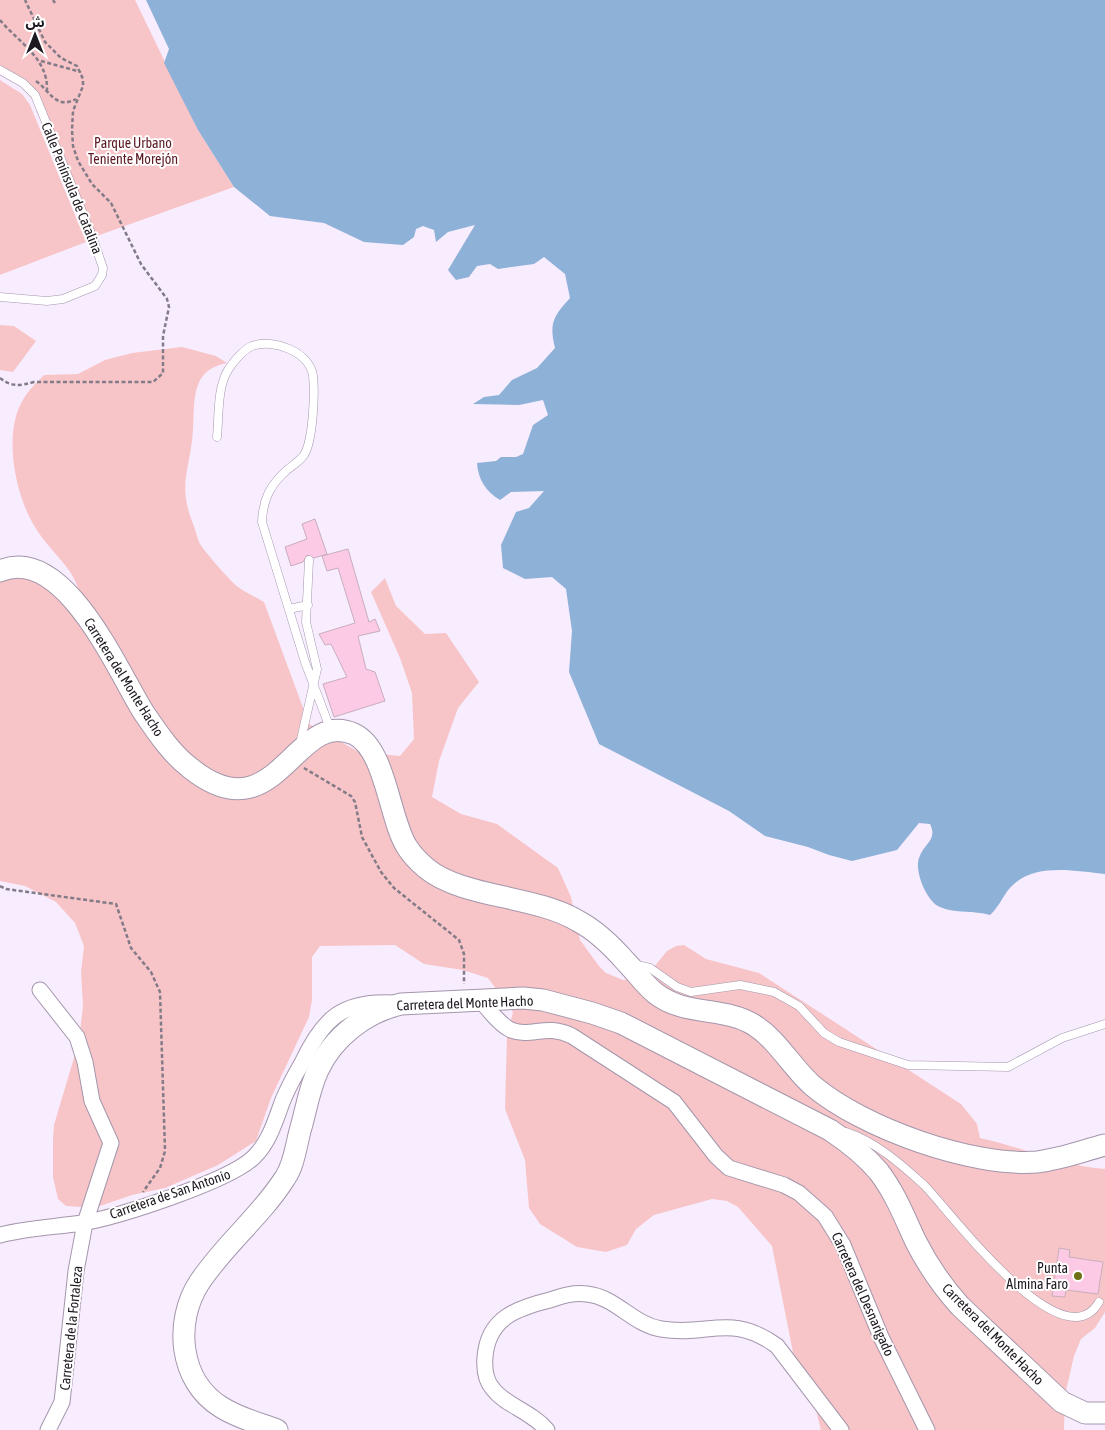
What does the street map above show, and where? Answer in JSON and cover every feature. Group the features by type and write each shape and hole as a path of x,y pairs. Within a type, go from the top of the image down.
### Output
{"main road":[{"name":"Carretera del Monte Hacho","path":"0,570 18,566 31,568 42,573 60,587 90,620 143,711 173,752 189,768 207,780 229,789 253,787 264,782 317,737 332,732"},
{"path":"332,732 353,734 367,744 380,770 403,840 417,861 430,872 461,885 555,910 576,919 595,931 655,993 677,1006 729,1015 755,1026 766,1034 799,1073 827,1096 880,1126 940,1148 1002,1161 1034,1162 1065,1158 1105,1145"},
{"name":"Carretera del Monte Hacho","path":"277,1430 220,1407 197,1384 190,1369 184,1344 188,1306 199,1283 286,1176 318,1070 328,1053 343,1037 370,1014 401,1004 523,998 543,1000 621,1023 830,1130 848,1142 879,1172 894,1196 924,1258 960,1306 1062,1402 1085,1413 1105,1413"}],"street":[{"name":"Carretera de la Fortaleza","path":"40,990 77,1037 85,1062 92,1100 110,1136 110,1150 85,1223 76,1271 62,1402 48,1430"},
{"name":"Carretera del Desnarigado","path":"472,1001 510,1029 524,1033 549,1029 561,1030 572,1036 674,1102 716,1156 729,1168 784,1185 813,1203 825,1216 843,1245 881,1337 927,1430"},
{"name":"Carretera de San Antonio","path":"0,1234 85,1223 219,1179 238,1170 253,1159 268,1140 303,1060 315,1037 325,1024 344,1010 355,1005 373,1002 401,1004"},
{"path":"547,1430 529,1413 501,1397 493,1389 484,1368 486,1346 501,1321 519,1308 572,1294 586,1294 613,1303 635,1319 659,1329 685,1330 730,1326 747,1329 763,1336 777,1346 841,1430"}],"lane":[{"name":"Calle Península de Catalina","path":"0,70 24,83 35,96 92,236 103,268 100,281 95,286 63,299 47,301 0,297"},
{"path":"217,437 224,380 232,364 248,348 259,345 275,346 294,350 303,356 313,375 309,442 301,459 276,480 267,492 262,507 262,522 288,609 332,732"},
{"path":"294,755 317,669 306,622 309,560"},
{"path":"288,609 308,605"},
{"path":"628,963 650,968 677,987 691,992 740,985 774,992 799,1006 824,1033 838,1042 908,1065 1008,1066 1062,1038 1105,1024"},
{"path":"830,1130 843,1131 868,1140 925,1186 982,1252 1035,1300 1060,1313 1079,1318 1091,1314 1099,1302"}],"path":[{"path":"0,378 8,384 16,386 34,382 146,382 159,379 163,373 164,336 170,307 167,299 141,264 111,203 92,184 75,153 72,130 75,105 83,86 81,72 77,66 52,51 45,42 25,0"},
{"path":"0,20 40,61 46,75 47,92"},
{"path":"40,61 81,72"},
{"path":"294,755 351,796 355,802 362,837 381,872 394,888 459,940 464,954 472,1001"},
{"path":"0,886 6,889 116,904 126,937 138,958 155,979 160,992 166,1142 160,1168 128,1210"}],"green space":[{"name":"Parque Urbano Teniente Morejón","path":"0,0 135,0 198,130 234,187 94,237 41,100 0,70"},
{"path":"0,80 22,94 30,105 86,242 0,275"},
{"path":"0,325 14,326 36,341 13,372 0,370"},
{"path":"182,347 216,356 227,363 206,372 197,388 195,398 192,443 185,487 186,499 197,537 207,554 234,584 264,602 309,724 359,752 400,756 414,739 412,693 400,658 371,592 385,578 396,606 425,634 446,633 479,682 458,708 439,761 432,797 461,814 497,824 558,868 571,897 580,940 606,973 623,980 646,977 667,951 676,946 684,945 706,959 759,973 961,1104 977,1124 980,1138 1073,1164 1105,1169 1105,1312 1095,1328 1081,1339 1074,1356 1065,1395 1064,1430 821,1430 816,1410 798,1378 772,1246 738,1207 727,1201 712,1199 654,1215 636,1229 627,1245 606,1252 577,1247 540,1224 529,1208 525,1160 505,1109 507,1036 513,1012 488,978 463,970 424,964 395,945 320,946 312,957 312,1000 309,1017 271,1098 256,1141 218,1165 165,1188 132,1195 94,1208 66,1206 58,1199 53,1177 54,1125 79,1041 83,1006 81,972 84,946 75,923 56,902 25,886 0,881 0,579 29,577 83,611 77,584 65,565 35,527 28,514 17,481 14,463 14,428 17,412 24,398 44,375 78,374 105,360 132,353"}],"water":[{"path":"146,0 1105,0 1105,874 1070,870 1034,873 1023,877 1014,884 990,915 946,909 935,904 926,893 918,870 921,853 931,838 932,829 930,824 919,823 897,850 852,861 765,836 729,811 599,744 569,672 572,631 566,589 552,577 525,579 503,568 501,545 516,512 529,508 544,491 511,492 500,500 484,484 479,474 477,463 496,461 501,457 516,457 523,454 533,425 548,415 543,400 519,405 473,404 484,397 499,395 512,380 537,368 555,348 552,332 554,321 570,298 565,274 544,257 534,264 498,269 490,264 477,266 469,277 456,280 448,270 475,225 448,232 436,242 434,230 423,226 416,229 414,237 403,245 364,242 324,223 270,216 234,187 198,130 164,63 169,49"}],"building":[{"path":"315,519 327,554 314,558 307,555 303,562 291,566 285,547 307,539 302,524"},
{"path":"348,549 369,622 375,619 380,631 358,636 366,669 375,672 385,701 334,717 323,684 347,677 331,644 325,645 319,634 355,623 338,568 327,571 322,556"},
{"name":"Punta Almina Faro","path":"1059,1248 1070,1250 1069,1257 1103,1262 1098,1294 1066,1290 1065,1297 1052,1296"}],"place":[{"name":"Punta Almina Faro","path":"1078,1276"}]}
